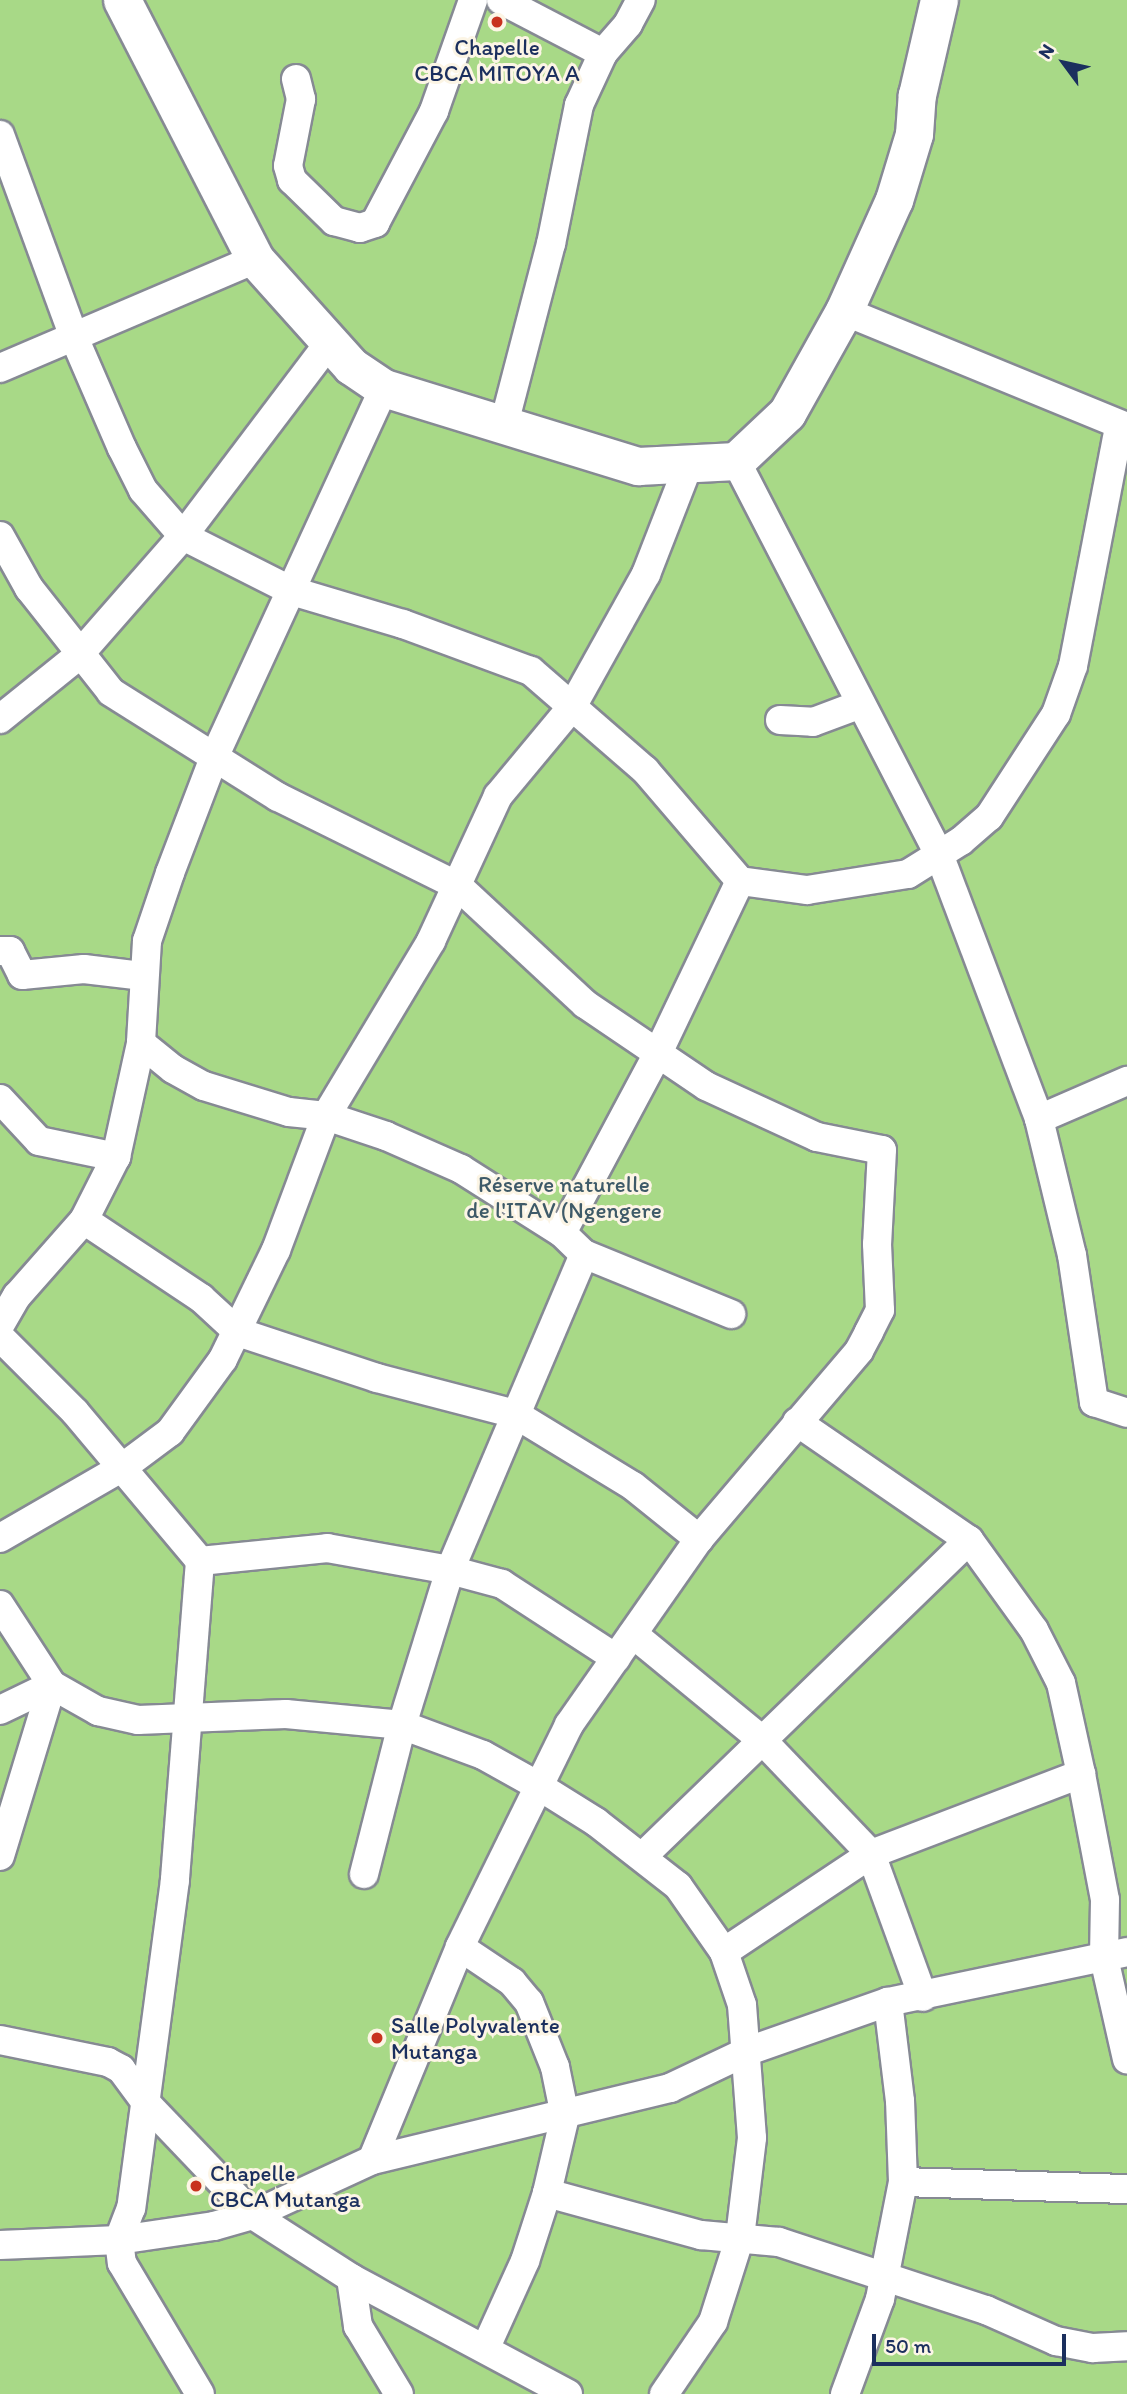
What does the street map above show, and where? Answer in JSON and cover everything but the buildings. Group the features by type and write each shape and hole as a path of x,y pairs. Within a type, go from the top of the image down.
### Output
{"main road":[{"path":"122,0 255,259 351,366 384,388 638,466 688,466 736,461 787,413 844,311 894,201 914,134 917,95 939,0"}],"street":[{"path":"296,79 301,99 288,166 292,180 334,221 360,228 375,223 434,111 473,0"},
{"path":"501,0 603,53"},
{"path":"505,424 551,244 579,105 603,53 628,24 641,0"},
{"path":"0,135 73,335 143,490 183,536 292,591 403,624 531,671 645,770 740,881 807,890 864,884 908,874 989,817 1022,772 1056,714 1073,666 1123,427 844,311"},
{"path":"0,368 255,259"},
{"path":"0,719 78,656 183,536 328,343"},
{"path":"0,1325 8,1292 84,1220 116,1157 141,1043 142,976 146,941 215,755 384,388"},
{"path":"736,461 939,854 1039,1119 1072,1255 1094,1402 1127,1413"},
{"path":"0,1538 122,1467 170,1432 202,1391 238,1332 276,1250 326,1116 458,886 498,796 572,707 646,574 688,466"},
{"path":"0,536 29,588 78,656 111,692 278,797 458,886 585,1004 657,1055 747,1108 817,1137 882,1150 877,1244 880,1310 859,1351 699,1539 569,1725 537,1785 460,1947 372,2161"},
{"path":"780,720 813,722 861,704"},
{"path":"562,1233 657,1055 740,881"},
{"path":"0,951 10,951 22,975 84,969 142,976"},
{"path":"141,1043 173,1069 204,1086 289,1112 326,1116 386,1136 461,1169 562,1233 584,1254 732,1314"},
{"path":"1039,1119 1127,1081"},
{"path":"0,1099 40,1142 116,1157"},
{"path":"84,1220 201,1298 238,1332 377,1378 515,1414 633,1486 699,1539"},
{"path":"364,1874 402,1725 450,1570 584,1254"},
{"path":"0,1337 122,1467 200,1561 175,1880 131,2208 119,2240 122,2263 200,2394"},
{"path":"797,1422 969,1541 1034,1630 1061,1683 1081,1774 1115,1955 1127,2059"},
{"path":"643,1856 969,1541"},
{"path":"200,1561 327,1548 450,1570 502,1584 616,1658"},
{"path":"0,1605 52,1685 80,1703 117,1717 186,1718 286,1714 402,1725 483,1755 537,1785 643,1856 678,1886 724,1952 742,2005 748,2051 752,2138 740,2236 713,2322 664,2394"},
{"path":"633,1634 762,1740 871,1854 923,1997"},
{"path":"0,1710 52,1685"},
{"path":"0,1856 52,1685"},
{"path":"724,1952 871,1854 1081,1774"},
{"path":"460,1947 512,1982 529,2001 555,2067 565,2116 547,2193 525,2261 486,2347"},
{"path":"0,2245 119,2240 214,2226 253,2215 372,2161 565,2116 670,2088 748,2051 888,2002 923,1997 1115,1955"},
{"path":"845,2394 885,2277 903,2182 900,2101 888,2002"},
{"path":"0,2040 108,2062 131,2079 147,2104 253,2215 351,2278 486,2347 568,2394"},
{"path":"903,2182 1127,2189"},
{"path":"547,2193 701,2235 740,2236 779,2242 986,2310 1056,2341 1093,2348 1127,2346"},
{"path":"351,2278 358,2326 399,2394"}],"green space":[{"name":"Réserve naturelle de l'ITAV (Ngengere","path":"0,0 1127,0 1127,2394 0,2394"}],"place":[{"name":"Chapelle CBCA MITOYA A","path":"497,22"},
{"name":"Salle Polyvalente Mutanga","path":"377,2038"},
{"name":"Chapelle CBCA Mutanga","path":"196,2186"}]}
